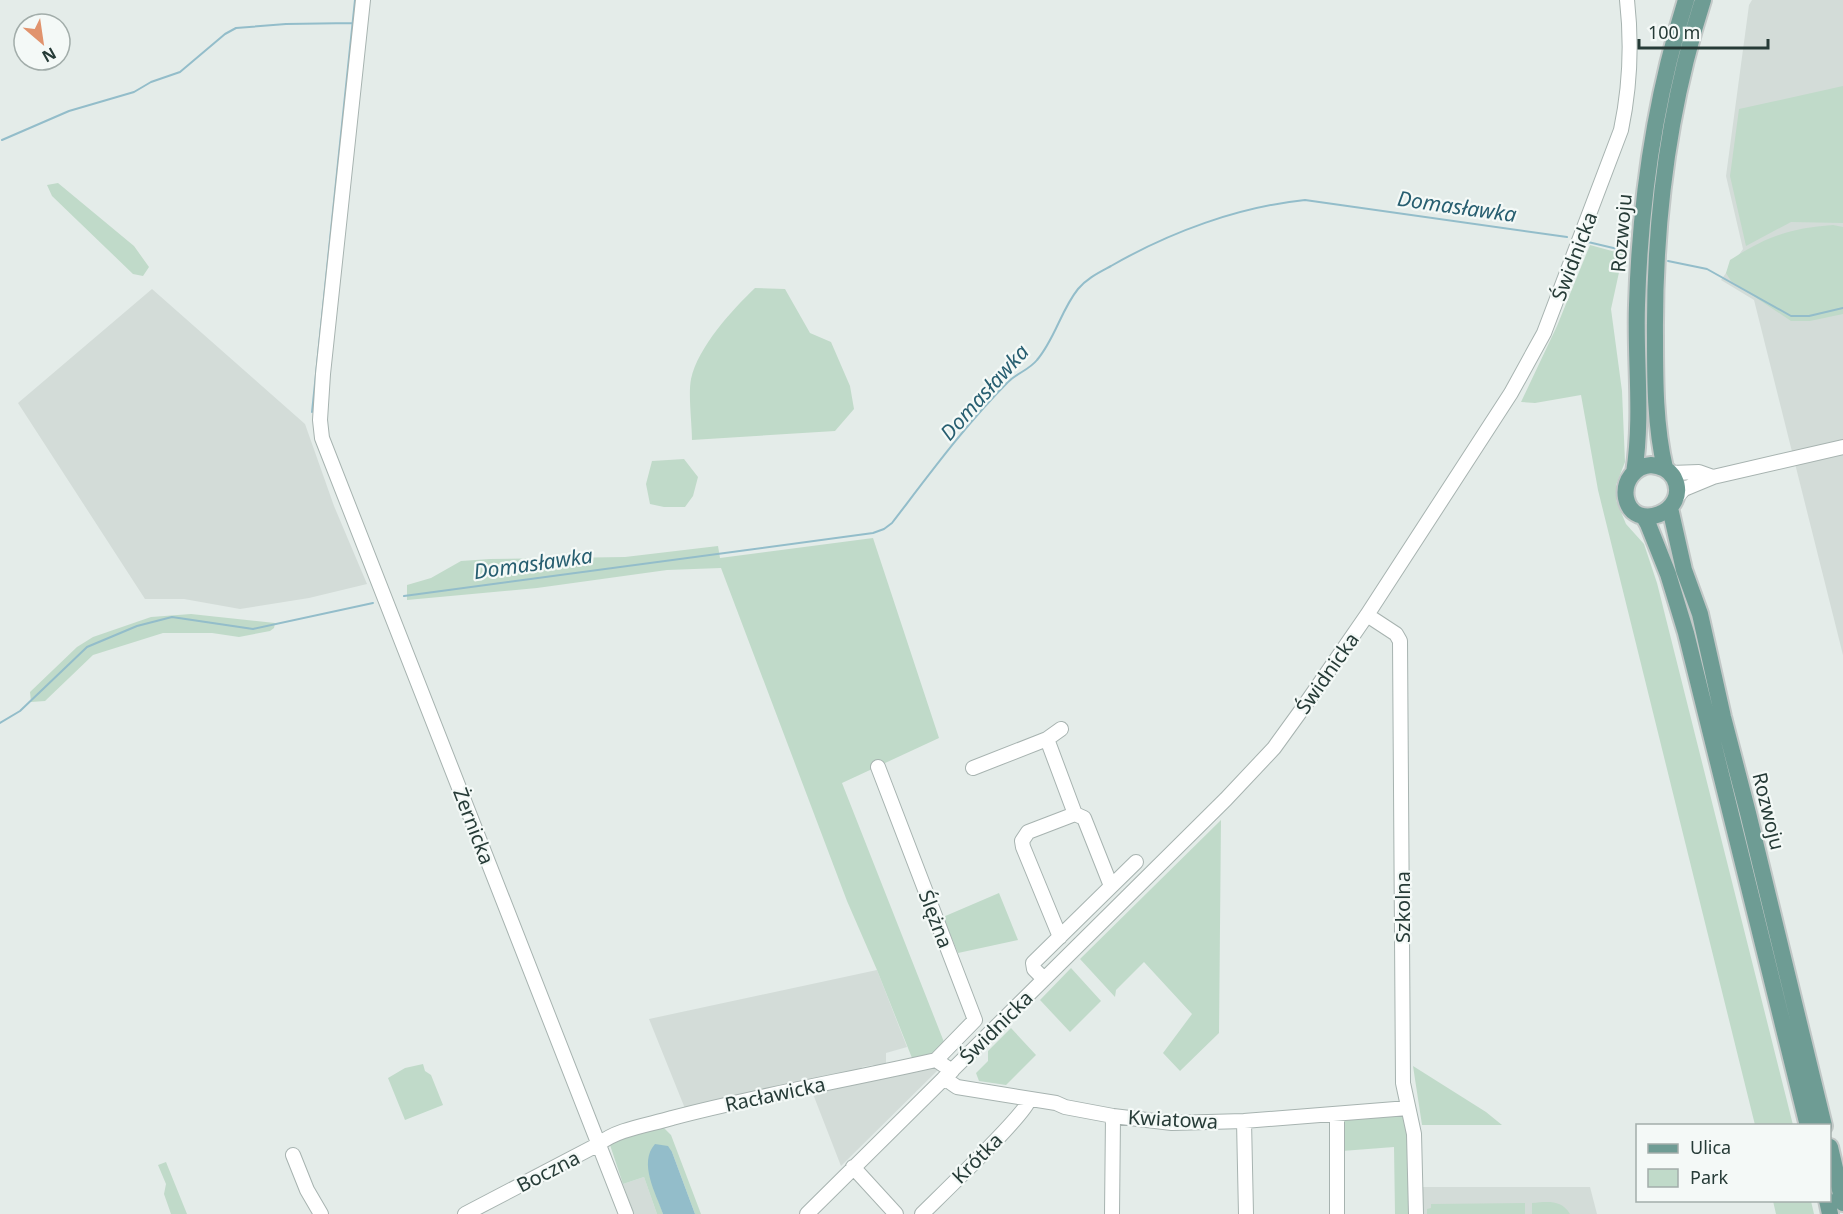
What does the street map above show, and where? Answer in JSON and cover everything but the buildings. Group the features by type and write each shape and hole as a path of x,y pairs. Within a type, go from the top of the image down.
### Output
{"main road":[{"name":"Rozwoju","path":"1634,472 1640,407 1636,338 1637,302 1647,176 1664,86 1686,0"},
{"name":"Rozwoju","path":"1668,471 1660,441 1655,368 1654,300 1658,227 1672,120 1703,0"},
{"path":"1646,465 1668,471 1676,484 1673,503 1661,514 1644,517 1631,509 1627,500 1627,484 1634,472 1646,465"},
{"name":"Rozwoju","path":"1673,503 1684,570 1700,614 1723,717 1824,1124"},
{"name":"Rozwoju","path":"1644,517 1668,574 1686,633 1808,1124"},
{"path":"1831,1151 1843,1203"}],"street":[{"name":"Żernicka","path":"363,0 323,374 320,420 322,438 626,1214"},
{"name":"Świdnicka","path":"807,1214 1226,799 1274,748 1367,615 1511,393 1544,333 1621,130 1626,107 1630,57 1627,0"},
{"path":"1673,503 1684,489 1713,477 1843,447"},
{"path":"1668,471 1699,472 1713,477"},
{"name":"Szkolna","path":"1367,615 1396,634 1400,641 1403,1083 1414,1134 1416,1214"},
{"path":"974,768 1047,739 1061,729"},
{"path":"1047,739 1075,814"},
{"name":"Ślężna","path":"878,767 975,1020 936,1060"},
{"path":"1060,937 1022,842 1028,832 1075,814 1084,818 1111,886"},
{"path":"1044,979 1034,969 1033,963 1136,862"},
{"path":"936,1060 948,1074"},
{"name":"Racławicka","path":"599,1144 607,1138 626,1131 737,1101 936,1060"},
{"name":"Kwiatowa","path":"948,1074 957,1087 1056,1103 1065,1107 1113,1116 1172,1123 1244,1121 1408,1108"},
{"name":"Krótka","path":"922,1214 1014,1120 1027,1106 1029,1100"},
{"path":"1337,1114 1338,1214"},
{"path":"1112,1214 1113,1116"},
{"path":"1244,1121 1246,1214"},
{"name":"Boczna","path":"465,1214 599,1144"},
{"path":"293,1155 307,1190 321,1214"},
{"path":"853,1167 896,1214"}],"shaded area":[{"path":"1752,0 1843,0 1843,655 1754,300 1721,280 1743,249 1726,176 1749,5"},
{"path":"152,289 305,424 334,506 367,584 309,598 240,609 184,599 145,599 18,403"},
{"path":"877,970 907,1047 886,1053 886,1068 878,1069 873,1065 862,1067 859,1073 686,1111 649,1019"},
{"path":"937,1066 940,1068 841,1166 813,1094"},
{"path":"644,1177 657,1214 634,1214 623,1184"},
{"path":"1422,1187 1590,1187 1597,1214 1420,1214"}],"green space":[{"path":"1843,86 1843,223 1791,222 1746,246 1730,176 1739,109"},
{"path":"58,183 134,246 149,267 143,276 133,274 52,196 47,185"},
{"path":"1833,225 1843,227 1843,314 1810,321 1791,321 1731,281 1726,273 1730,260 1755,245 1791,231"},
{"path":"1590,245 1623,254 1611,309 1622,391 1625,462 1616,485 1616,500 1626,524 1644,544 1657,583 1793,1124 1755,1124 1598,490 1581,395 1535,403 1521,402 1557,326"},
{"path":"755,288 785,289 810,333 831,342 850,386 854,409 835,431 692,440 690,393 695,367 717,330"},
{"path":"684,459 698,477 693,496 685,507 650,504 646,484 652,461"},
{"path":"873,538 939,738 842,783 944,1042 927,1059 914,1063 847,901 721,568 667,570 537,588 407,600 407,585 431,578 461,561 625,557 718,546 720,558"},
{"path":"191,614 275,623 274,628 270,631 239,637 212,633 163,633 93,655 45,701 31,702 30,692 77,647 93,637 151,617"},
{"path":"1221,820 1219,1033 1180,1071 1163,1053 1192,1014 1144,962 1116,990 1115,997 1080,959"},
{"path":"999,893 1018,940 958,953 943,917"},
{"path":"1071,968 1101,1001 1070,1032 1040,1000"},
{"path":"1011,1028 1036,1055 1006,1085 979,1081 976,1073 988,1061 988,1051"},
{"path":"423,1064 425,1071 431,1075 443,1105 405,1120 388,1078 405,1068"},
{"path":"1413,1066 1486,1112 1502,1125 1422,1125"},
{"path":"1401,1115 1405,1122 1409,1147 1409,1214 1395,1214 1394,1147 1342,1151 1342,1123 1346,1119"},
{"path":"662,1126 671,1135 701,1214 695,1214 672,1152 649,1173 663,1214 657,1214 644,1177 623,1184 609,1142"},
{"path":"166,1162 187,1214 171,1214 164,1194 166,1184 158,1165"},
{"path":"1773,1202 1811,1202 1814,1214 1776,1214"},
{"path":"1525,1203 1525,1214 1427,1214 1427,1209 1431,1208 1431,1204"},
{"path":"1532,1203 1558,1204 1570,1214 1532,1214"}],"water":[{"path":"655,1144 668,1146 672,1152 695,1214 663,1214 648,1169 650,1152"}],"waterway":[{"path":"312,412 355,0"},
{"path":"2,140 69,111 134,92 151,82 180,72 225,34 236,28 286,24 353,23"},
{"name":"Domasławka","path":"404,596 873,533 884,529 892,523 992,398 1037,360 1049,343 1072,297 1089,278 1157,242 1230,215 1255,208 1305,200 1567,237"},
{"name":"Domasławka","path":"1588,242 1626,251"},
{"name":"Domasławka","path":"1668,261 1707,269 1791,316 1809,316 1843,308"},
{"name":"Domasławka","path":"0,723 20,711 87,647 137,626 172,617 253,629 373,603"}]}
